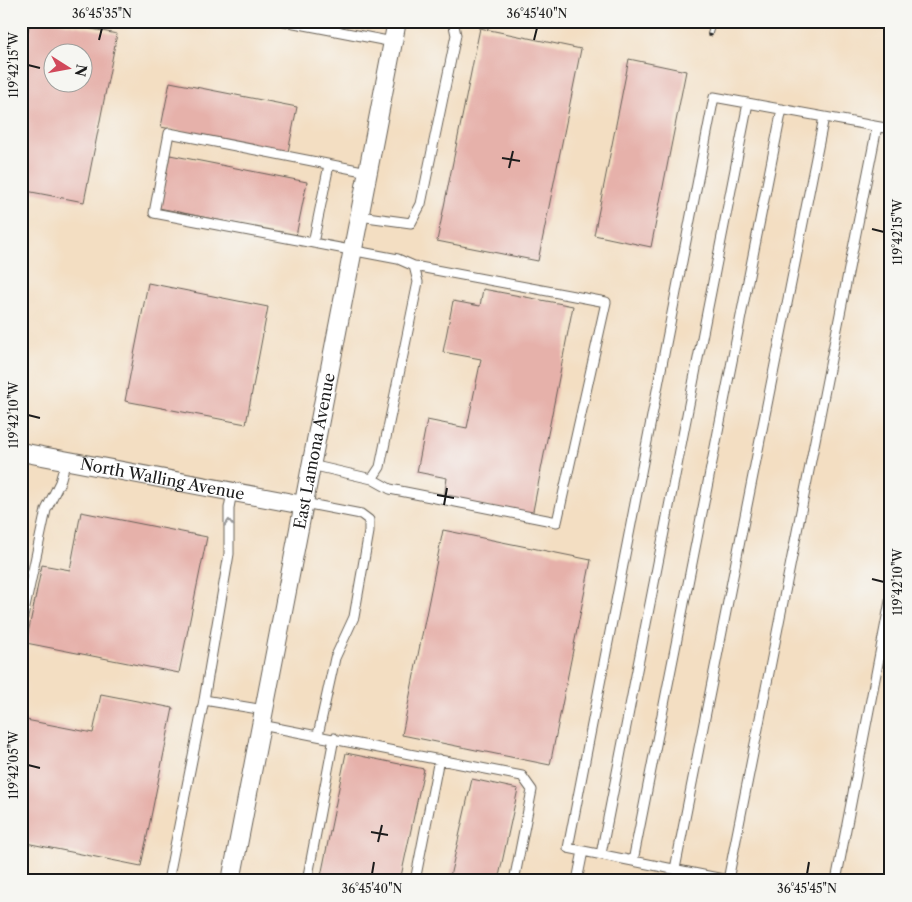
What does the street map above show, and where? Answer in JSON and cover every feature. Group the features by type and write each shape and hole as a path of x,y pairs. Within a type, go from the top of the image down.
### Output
{"street":[{"name":"East Lamona Avenue","path":"231,881 397,21"},
{"name":"North Walling Avenue","path":"21,452 304,504"}],"lane":[{"path":"284,21 393,42"},
{"path":"359,216 411,223 421,204 456,35 453,21"},
{"path":"877,127 731,880 568,848 714,97 891,129"},
{"path":"601,854 748,103"},
{"path":"633,861 782,109"},
{"path":"675,869 824,117"},
{"path":"311,465 372,479 390,489 557,522 606,302 414,266 398,259 154,213 169,133 368,172"},
{"path":"313,243 329,165"},
{"path":"372,479 380,467 405,350 418,282 414,266"},
{"path":"21,626 46,510 60,482 66,460"},
{"path":"168,881 204,700 229,554 229,508 232,492"},
{"path":"304,504 361,514 369,520 369,532 354,617 335,658 318,735"},
{"path":"836,881 891,596"},
{"path":"204,700 318,735 522,776 532,790 514,881"},
{"path":"307,881 334,738"},
{"path":"415,881 439,759"},
{"path":"577,881 583,851"}],"building":[{"path":"30,21 52,21 117,34 84,202 21,190 21,65"},
{"path":"321,21 345,21 344,27"},
{"path":"480,28 581,49 538,261 437,241"},
{"path":"629,59 686,71 651,247 594,235"},
{"path":"170,82 297,107 288,152 161,127"},
{"path":"170,155 307,182 296,236 159,208"},
{"path":"148,283 268,307 246,424 125,401"},
{"path":"483,289 573,306 532,516 444,498 447,478 417,472 427,420 467,428 481,359 443,352 453,301 480,306"},
{"path":"81,512 207,537 179,673 26,643 42,565 70,570"},
{"path":"443,530 591,560 550,765 402,735"},
{"path":"101,694 173,708 141,866 21,842 21,719 93,733"},
{"path":"346,753 424,769 400,881 320,881"},
{"path":"472,779 518,789 498,881 449,881"}],"railway":[{"path":"710,34 713,21"}]}
